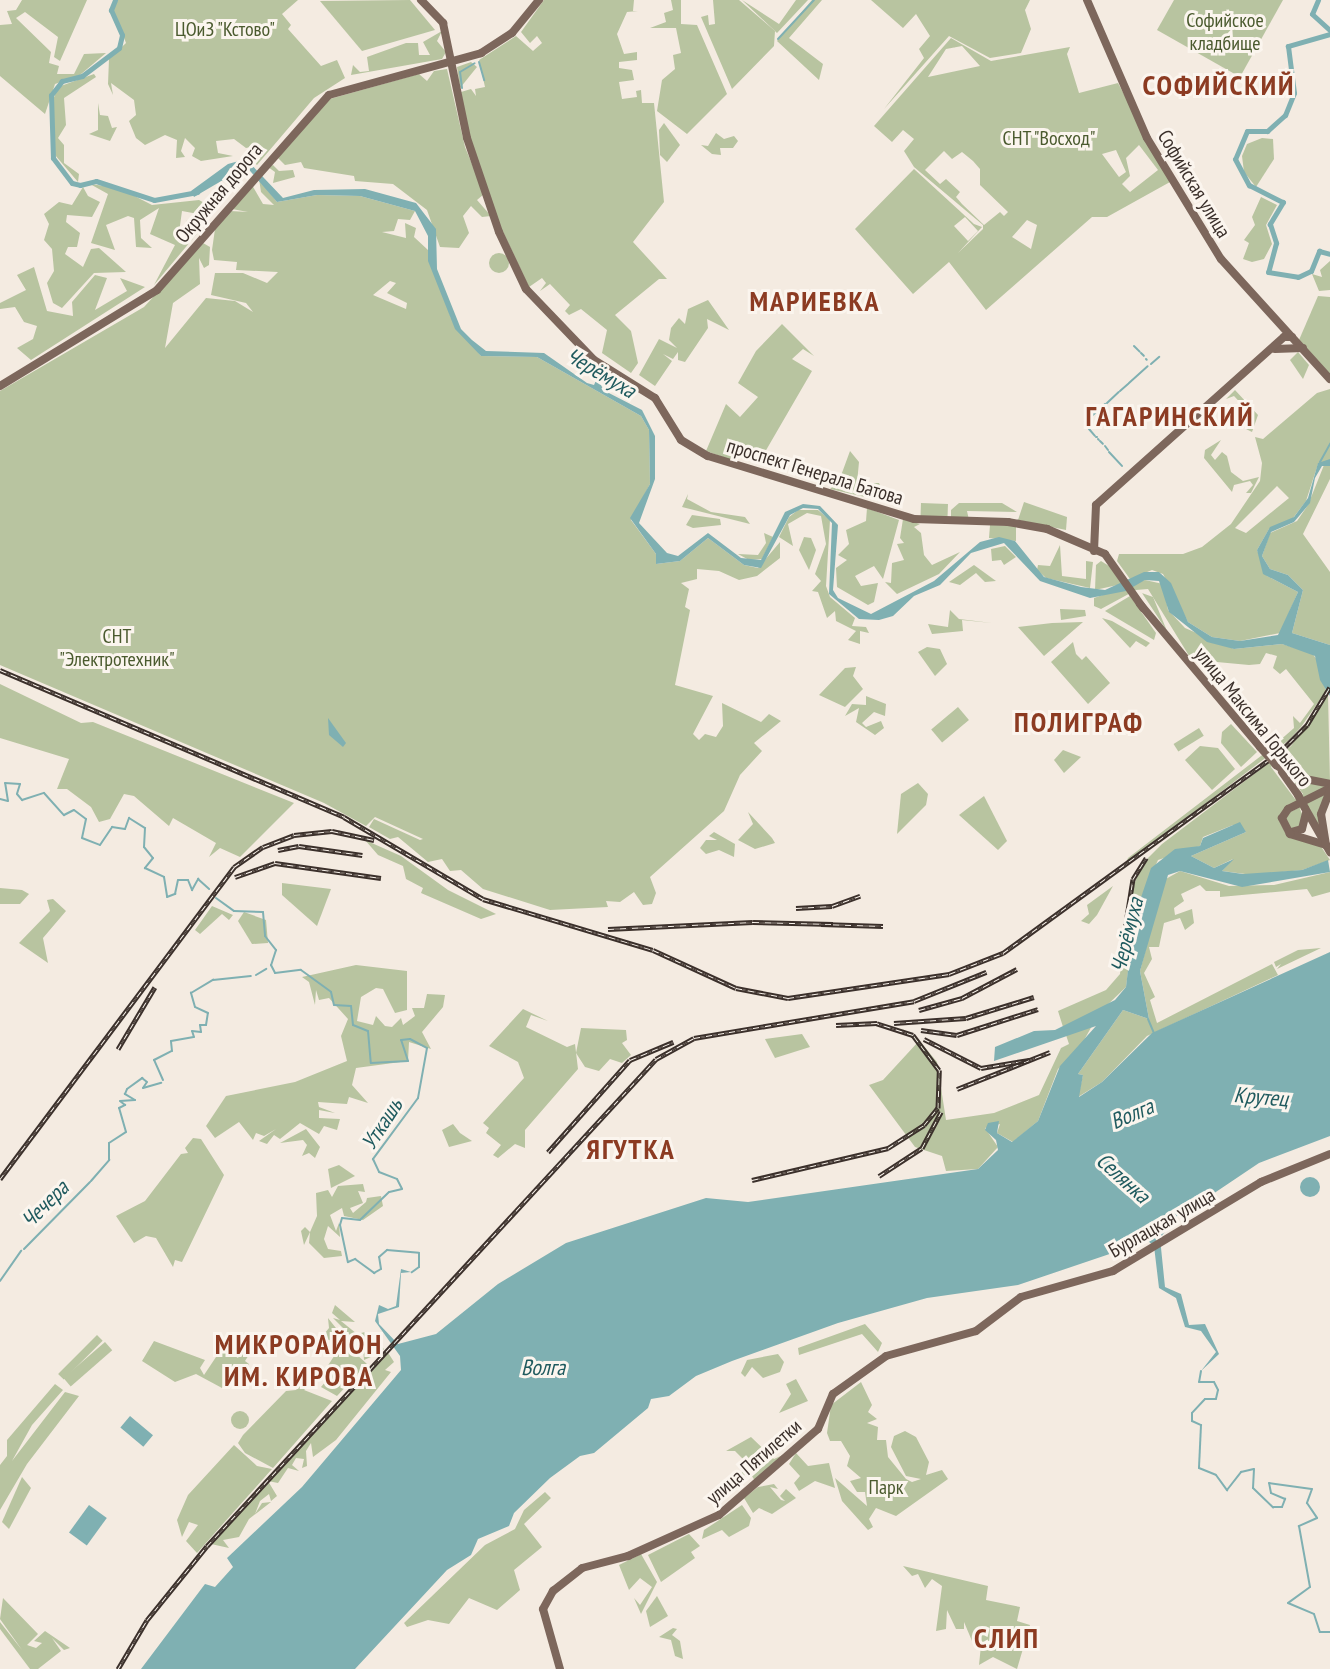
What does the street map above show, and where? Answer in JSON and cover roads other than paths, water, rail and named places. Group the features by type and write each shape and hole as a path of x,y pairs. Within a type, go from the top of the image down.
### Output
{"main road":[{"name":"проспект Генерала Батова","path":"421,0 441,19 469,143 522,282 584,352 655,398 678,438 708,456 918,520 1016,523 1077,542 1094,550 1121,575 1136,597"},
{"name":"Окружная дорога","path":"0,384 150,297 306,109 337,85 475,55 509,36 539,0"},
{"name":"Софийская улица","path":"1087,0 1150,143 1225,264 1279,325 1285,343"},
{"path":"1094,550 1096,505 1285,343 1303,349 1330,379"},
{"name":"улица Максима Горького","path":"1136,597 1276,765 1298,795 1328,849"},
{"path":"1276,765 1291,776 1330,788"},
{"path":"1283,827 1286,810 1330,788"},
{"path":"1328,849 1320,822 1330,788"},
{"path":"1283,827 1291,833 1301,830 1305,808"},
{"path":"1283,827 1328,849"},
{"name":"Бурлацкая улица","path":"1007,1308 1023,1296 1113,1271 1266,1180 1330,1154"},
{"name":"улица Пятилетки","path":"560,1669 544,1601 579,1570 628,1556 726,1510 818,1429 833,1394 889,1354 971,1333 1007,1308"}],"water":[{"name":"Черёмуха","path":"246,159 283,198 314,190 365,189 416,203 436,229 437,269 461,329 472,340 486,351 544,353 587,383 594,385 598,376 603,390 642,410 655,436 655,479 639,523 667,553 678,556 708,533 741,558 761,560 785,512 803,504 820,506 838,525 833,590 838,598 871,614 934,581 980,542 999,537 1015,541 1044,577 1081,587 1105,590 1144,572 1159,572 1171,583 1188,622 1212,637 1240,641 1278,635 1298,592 1263,574 1257,550 1270,527 1294,517 1308,498 1318,463 1330,459 1330,466 1322,466 1315,478 1310,503 1294,522 1271,532 1262,556 1270,569 1288,575 1303,590 1292,633 1330,645 1330,696 1320,680 1315,656 1282,644 1234,649 1207,642 1169,612 1159,581 1145,580 1126,591 1090,598 1040,581 1004,543 971,553 940,585 914,596 893,616 879,620 859,619 829,594 832,523 818,509 803,508 790,515 761,568 744,565 708,538 680,561 656,564 656,554 630,518 650,484 649,430 641,416 537,357 481,356 455,329 428,261 428,236 415,211 360,196 317,195 277,202 245,165 230,168 223,180 194,197 191,191 228,164"},
{"path":"328,718 346,743 343,747 329,735"},
{"name":"Волга","path":"1240,822 1246,832 1191,856 1214,868 1234,859 1222,871 1243,874 1302,870 1328,860 1330,872 1242,887 1180,871 1168,875 1140,971 1149,1019 1123,1010 1078,1074 1083,1075 1079,1097 1102,1082 1152,1033 1330,952 1330,1136 1259,1163 1198,1204 1184,1207 1160,1238 1165,1287 1181,1294 1189,1325 1205,1324 1219,1354 1201,1371 1216,1352 1201,1331 1185,1327 1176,1298 1159,1288 1154,1246 1148,1241 1018,1285 927,1298 838,1323 732,1361 696,1376 669,1396 651,1399 648,1408 594,1453 580,1456 550,1478 514,1513 509,1526 478,1539 471,1555 447,1570 355,1669 141,1669 205,1584 215,1587 233,1567 227,1558 302,1487 401,1370 400,1356 375,1321 379,1305 388,1309 396,1306 401,1269 411,1272 401,1273 399,1307 378,1314 379,1324 398,1344 436,1334 498,1284 566,1243 706,1198 748,1202 978,1169 998,1150 996,1140 985,1130 988,1123 999,1121 997,1133 1012,1142 1038,1121 1060,1066 1096,1026 994,1061 995,1047 1034,1031 1055,1030 1115,1000 1126,987 1134,918 1151,868 1175,849 1200,846 1203,838"},
{"path":"1310,1177 1317,1180 1320,1187 1317,1194 1310,1197 1303,1194 1300,1187 1303,1180"},
{"path":"130,1416 153,1435 143,1447 120,1427"},
{"path":"89,1505 107,1518 87,1545 69,1533"}],"waterway":[{"name":"Черёмуха","path":"115,0 111,10 122,35 119,48 82,76 62,81 51,95 53,158 72,183 80,185 96,181 154,200 197,192"},
{"path":"778,39 814,0"},
{"path":"1318,0 1312,14 1330,30"},
{"path":"1330,34 1288,46 1294,93 1285,115 1267,131 1247,131 1235,159 1249,185 1283,202 1270,224 1276,243 1268,272 1298,277 1311,271 1319,251 1330,254"},
{"path":"479,62 484,80"},
{"path":"462,88 460,72 475,63"},
{"path":"1134,346 1140,352"},
{"path":"1141,353 1144,356"},
{"path":"1151,364 1159,357"},
{"path":"1129,383 1148,366"},
{"path":"1120,391 1128,384"},
{"path":"1107,403 1119,392"},
{"path":"1088,427 1085,422 1105,404"},
{"path":"1089,429 1095,436"},
{"path":"1100,441 1103,444"},
{"path":"1320,462 1330,444"},
{"path":"1105,446 1108,450"},
{"path":"1109,452 1122,466"},
{"name":"Уткашь","path":"0,799 8,801 5,783 20,784 17,794 22,800 44,793 64,815 74,810 86,819 82,838 100,845 112,827 125,829 129,818 145,828 144,847 153,858 145,868 164,877 167,897 175,894 178,880 188,880 192,890 198,879 209,889"},
{"name":"Уткашь","path":"216,898 234,911 263,912 265,936 276,950 271,965 275,973 301,970 331,992 334,1005 351,1006 353,1025 368,1031 371,1063 408,1061 401,1040 410,1039 427,1048 418,1098 373,1159 379,1172 397,1179 402,1189 389,1192 360,1220 342,1218 340,1225 348,1262 355,1259 374,1273 381,1269 379,1257 387,1250 419,1253 419,1267 412,1272"},
{"name":"Чечера","path":"256,975 266,969"},
{"name":"Чечера","path":"163,1080 154,1060 172,1051 171,1041 194,1037 192,1031 201,1032 200,1025 206,1025 208,1013 195,1007 191,993 213,980 251,976"},
{"path":"1148,1019 1154,1033"},
{"name":"Чечера","path":"91,1181 109,1160 109,1143 126,1132 119,1108 125,1105 120,1101 135,1100 125,1094 127,1089 142,1078 147,1082 143,1088 161,1083"},
{"name":"Чечера","path":"24,1249 90,1182"},
{"name":"Чечера","path":"0,1281 21,1251"},
{"name":"Селянка","path":"1201,1371 1199,1382 1214,1382 1218,1390 1216,1399 1205,1399 1192,1413 1192,1421 1201,1425 1199,1468 1216,1475 1227,1490 1241,1472 1254,1469 1253,1488 1273,1507 1282,1507 1285,1499 1271,1493 1269,1483 1312,1489 1307,1503 1317,1518 1299,1526 1310,1587 1288,1603 1314,1614 1320,1632 1330,1632"}],"railway":[{"path":"0,670 344,817 483,899 653,950 736,988 788,998 949,974 1003,953 1281,751 1307,725 1330,687"},
{"path":"0,1179 234,867 263,847 294,835 332,831 374,840"},
{"path":"278,850 299,846 362,855"},
{"path":"1120,961 1133,879 1146,858"},
{"path":"235,877 275,863 381,878"},
{"path":"796,908 832,906 860,896"},
{"path":"608,929 753,922 833,924"},
{"path":"821,924 883,926"},
{"path":"919,1010 962,998 1017,969"},
{"path":"118,1669 147,1620 207,1546 656,1059 694,1038 914,1001 986,972"},
{"path":"118,1049 155,987"},
{"path":"894,1023 966,1018 1034,997"},
{"path":"921,1030 957,1035 1038,1009"},
{"path":"752,1180 888,1148 924,1125 938,1108 939,1070 913,1035 877,1023 836,1025"},
{"path":"924,1039 981,1068 1029,1060"},
{"path":"548,1152 630,1060 673,1042"},
{"path":"957,1089 1050,1052"},
{"path":"879,1176 922,1148 941,1112"}],"district":[{"name":"СОФИЙСКИЙ","path":"1219,85"},
{"name":"МАРИЕВКА","path":"815,301"},
{"name":"ГАГАРИНСКИЙ","path":"1170,416"},
{"name":"ПОЛИГРАФ","path":"1079,722"},
{"name":"ЯГУТКА","path":"631,1149"},
{"name":"МИКРОРАЙОН ИМ. КИРОВА","path":"299,1360"},
{"name":"СЛИП","path":"1007,1638"}],"park label":[{"name":"ЦОиЗ \"Кстово\"","path":"225,29"},
{"name":"Софийское кладбище","path":"1225,32"},
{"name":"СНТ \"Восход\"","path":"1049,138"},
{"name":"СНТ \"Электротехник\"","path":"117,648"},
{"name":"Парк","path":"886,1487"}],"water label":[{"name":"Крутец","path":"1261,1097"}]}
